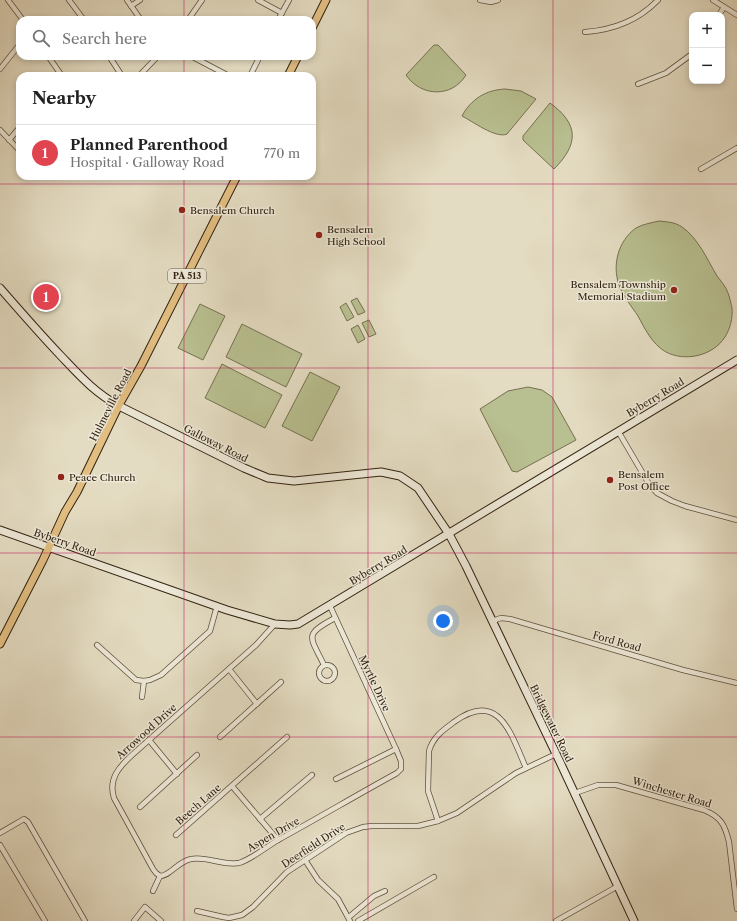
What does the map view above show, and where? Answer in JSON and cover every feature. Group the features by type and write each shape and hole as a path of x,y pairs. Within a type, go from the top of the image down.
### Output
{"main road":[{"path":"316,20 326,0"},
{"path":"290,72 296,60"},
{"name":"Hulmeville Road","path":"0,644 65,512 77,492 119,406 144,360 235,180"},
{"name":"Galloway Road","path":"0,288 52,347 88,384 100,395 119,406 244,468 268,478 294,481 381,472 400,476 418,488 449,534"},
{"name":"Byberry Road","path":"0,530 217,606 276,624 290,626 298,624 330,606 737,360"},
{"name":"Bridgewater Road","path":"449,534 466,566 556,754 634,921"}],"street":[{"path":"8,0 19,16"},
{"path":"69,0 81,16"},
{"path":"127,0 138,16"},
{"path":"131,6 140,0"},
{"path":"191,16 202,0"},
{"path":"258,0 282,13"},
{"path":"280,16 289,0"},
{"path":"480,0 491,2 498,0"},
{"path":"585,32 604,30 622,25 639,16 658,0"},
{"path":"713,0 737,15"},
{"path":"721,12 724,7"},
{"path":"0,70 16,49"},
{"path":"638,84 666,73 689,56"},
{"path":"51,60 59,72"},
{"path":"112,60 119,72"},
{"path":"143,72 154,60"},
{"path":"199,60 221,72"},
{"path":"252,72 258,60"},
{"path":"0,130 16,147"},
{"path":"9,140 16,132"},
{"path":"701,170 737,148"},
{"path":"618,431 648,483 657,493 685,506 737,520"},
{"path":"96,645 136,680 144,681 161,676 210,631 217,606"},
{"name":"Myrtle Drive","path":"330,606 333,619 396,749 401,761 401,767"},
{"name":"Ford Road","path":"492,621 501,618 510,619 683,670 737,683"},
{"path":"324,665 313,642 312,633 333,619"},
{"name":"Arrowood Drive","path":"160,876 156,874 153,869 120,810 112,792 113,779 117,770 256,645 276,624"},
{"path":"229,669 257,704"},
{"path":"142,697 144,681"},
{"path":"220,737 281,682"},
{"path":"438,821 428,791 429,751 436,737 460,717 472,712 483,710 501,718 507,726 526,768"},
{"name":"Beech Lane","path":"176,835 287,737"},
{"path":"149,740 177,774"},
{"path":"336,779 396,749"},
{"name":"Deerfield Drive","path":"197,911 223,918 242,915 253,907 287,872 336,838 359,828 381,825 418,826 438,821 457,813 516,773 556,754"},
{"path":"140,807 198,756"},
{"name":"Aspen Drive","path":"160,876 167,875 176,865 190,859 202,858 232,863 242,862 397,773 401,767"},
{"path":"260,819 312,774"},
{"name":"Winchester Road","path":"575,794 598,785 616,785 712,813 722,822 730,846 737,908"},
{"name":"Beech Lane","path":"232,786 278,840"},
{"path":"0,833 24,819 28,822 85,921"},
{"path":"0,845 45,921"},
{"path":"305,860 314,875 338,899 350,919 374,896 385,891"},
{"path":"154,891 160,876"},
{"path":"358,921 434,877"},
{"path":"556,921 618,886"},
{"path":"134,921 145,907 161,921"}],"green space":[{"path":"434,45 438,45 466,75 460,83 445,91 436,92 420,88 406,75"},
{"path":"505,89 521,91 536,99 507,134 502,135 491,132 462,116 470,105 480,96 492,91"},
{"path":"550,103 560,111 566,119 571,127 572,134 568,151 554,169 523,140 523,136"},
{"name":"Bensalem Township Memorial Stadium","path":"659,221 677,224 693,237 702,249 727,291 732,308 731,323 727,334 720,344 706,353 690,357 682,357 673,355 661,349 646,331 619,285 616,269 618,254 621,246 630,233 636,228"},
{"path":"357,298 365,312 358,315 351,301"},
{"path":"346,303 354,317 347,321 340,307"},
{"path":"200,304 225,316 203,360 178,348"},
{"path":"369,320 376,334 369,337 362,323"},
{"path":"242,324 302,354 286,387 226,357"},
{"path":"358,325 365,339 358,343 351,329"},
{"path":"222,364 282,395 265,428 205,398"},
{"path":"310,372 340,387 312,441 282,426"},
{"path":"528,387 542,390 552,397 576,440 517,472 512,471 480,409 508,391"}],"place":[{"name":"Bensalem Church","path":"182,210"},
{"name":"Bensalem High School","path":"319,235"},
{"name":"Bensalem Township Memorial Stadium","path":"674,290"},
{"name":"Planned Parenthood","path":"46,297"},
{"name":"Peace Church","path":"61,477"},
{"name":"Bensalem Post Office","path":"610,480"}]}
